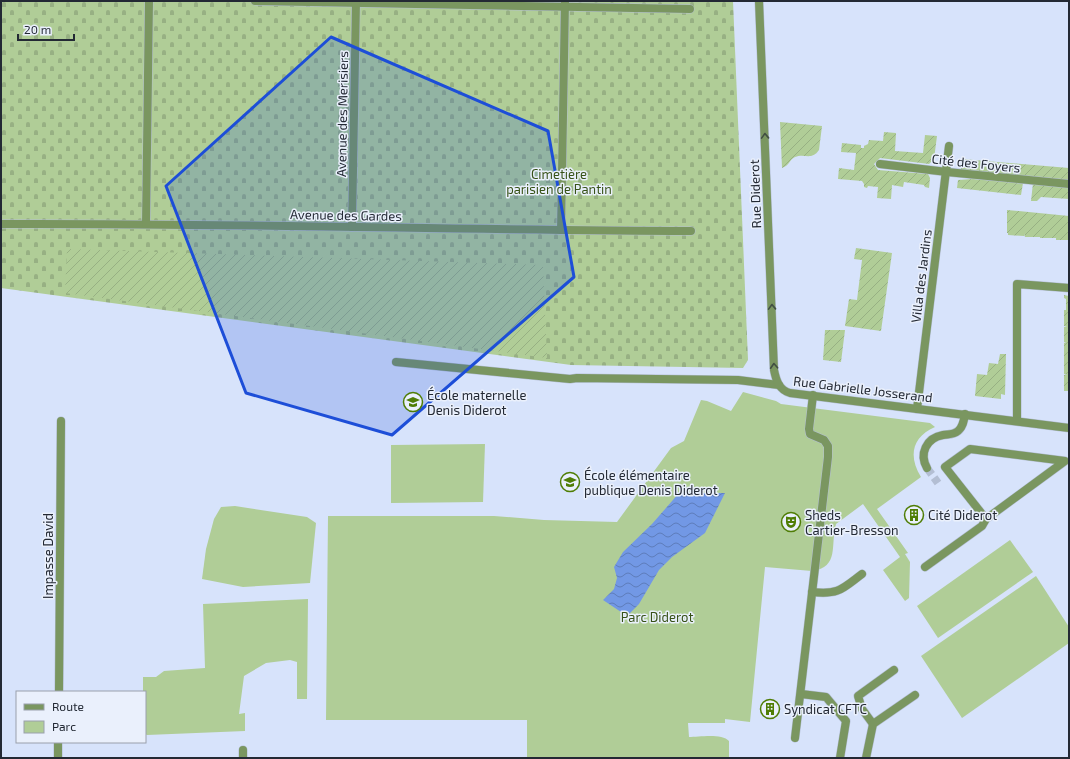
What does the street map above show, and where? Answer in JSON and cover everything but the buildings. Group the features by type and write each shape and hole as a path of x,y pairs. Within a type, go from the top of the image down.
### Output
{"street":[{"path":"146,224 149,1"},
{"path":"255,1 565,4 690,9"},
{"name":"Rue Diderot","path":"759,1 774,370 779,385"},
{"name":"Avenue des Merisiers","path":"352,227 356,2"},
{"path":"561,230 565,4"},
{"name":"Villa des Jardins","path":"917,408 949,146"},
{"name":"Cité des Foyers","path":"880,164 1069,184"},
{"name":"Avenue des Gardes","path":"1,224 146,224 691,231"},
{"path":"1017,421 1017,284 1069,288"},
{"name":"Rue Gabrielle Josserand","path":"396,362 570,379 738,380 779,385 786,392 1069,428"},
{"path":"796,738 828,446 824,440 810,434 808,429 813,395"},
{"path":"927,468 923,458 924,449 931,440 937,437 952,435 958,432 963,425 965,414"},
{"name":"Impasse David","path":"59,691 61,421"},
{"path":"986,519 945,467 970,449 1068,463"},
{"path":"925,567 982,526 986,519 1068,463"},
{"path":"812,592 837,592 862,574"},
{"path":"873,724 862,710 858,696 894,670"},
{"path":"801,694 826,697 846,720 840,758"},
{"path":"866,758 873,724 915,695"},
{"path":"58,743 58,758"}],"highlighted area":[{"path":"331,37 548,131 574,277 392,435 246,393 166,186"}],"green space":[{"name":"Cimetière parisien de Pantin","path":"1,1 733,1 748,360 743,368 571,365 1,288"},
{"path":"780,122 822,126 819,150 811,156 795,157 782,168"},
{"path":"884,132 896,133 895,151 923,153 925,135 937,136 934,159 929,164 880,158 874,164 878,170 928,174 930,178 929,188 925,187 924,185 904,182 903,187 892,185 891,199 877,198 878,187 868,186 867,188 864,187 862,181 838,179 839,168 854,170 856,153 841,152 842,143 861,145 861,148 864,148 864,146 868,144 869,140 883,141"},
{"path":"962,159 1069,168 1069,181 961,171"},
{"path":"973,179 1023,183 1021,195 957,188 958,180"},
{"path":"1033,183 1069,186 1069,199 1041,197 1037,201 1031,201"},
{"path":"1007,210 1069,216 1069,240 1025,237 1024,234 1024,236 1008,235"},
{"path":"856,248 892,253 881,331 845,326 849,299 857,300 862,260 854,259"},
{"path":"67,249 543,265 547,358 65,293"},
{"path":"1064,295 1069,296 1069,391 1064,391 1064,375 1067,375 1064,374 1064,343 1066,342 1064,342 1064,327 1067,326 1064,326 1066,299 1064,298"},
{"path":"825,330 845,330 841,362 823,360"},
{"path":"1000,354 1006,354 1005,395 1001,394 1001,399 975,396 977,374 987,375 989,363 998,364"},
{"name":"Parc Diderot","path":"743,392 776,401 781,404 930,423 935,427 921,436 914,448 914,462 921,477 877,509 908,553 905,554 910,562 909,598 905,601 883,570 900,557 863,504 836,524 830,560 827,565 821,569 812,571 765,567 750,722 725,719 725,723 688,723 689,737 716,736 729,741 729,758 527,757 527,720 326,720 328,516 494,516 544,520 617,522 671,448 684,441 701,400 731,411"},
{"path":"485,444 483,502 391,503 391,445"},
{"path":"235,506 307,517 316,523 310,583 243,587 202,579 206,549 214,519 221,507"},
{"path":"1010,540 1033,572 938,638 917,606"},
{"path":"1036,576 1069,627 1069,643 962,718 921,656"},
{"path":"308,599 307,699 297,699 297,662 290,660 266,663 244,676 239,714 245,713 245,731 147,735 146,691 143,691 143,677 156,677 164,671 205,668 203,604"}],"water":[{"path":"679,493 725,493 705,533 672,557 659,570 639,604 627,616 603,600 614,589 617,578 614,567 623,552 652,524"}],"tunnel":[{"path":"927,468 938,483"}],"place":[{"name":"École maternelle Denis Diderot","path":"413,402"},
{"name":"École élémentaire publique Denis Diderot","path":"570,482"},
{"name":"Cité Diderot","path":"914,515"},
{"name":"Sheds Cartier-Bresson","path":"791,522"},
{"name":"Syndicat CFTC","path":"770,709"}]}
